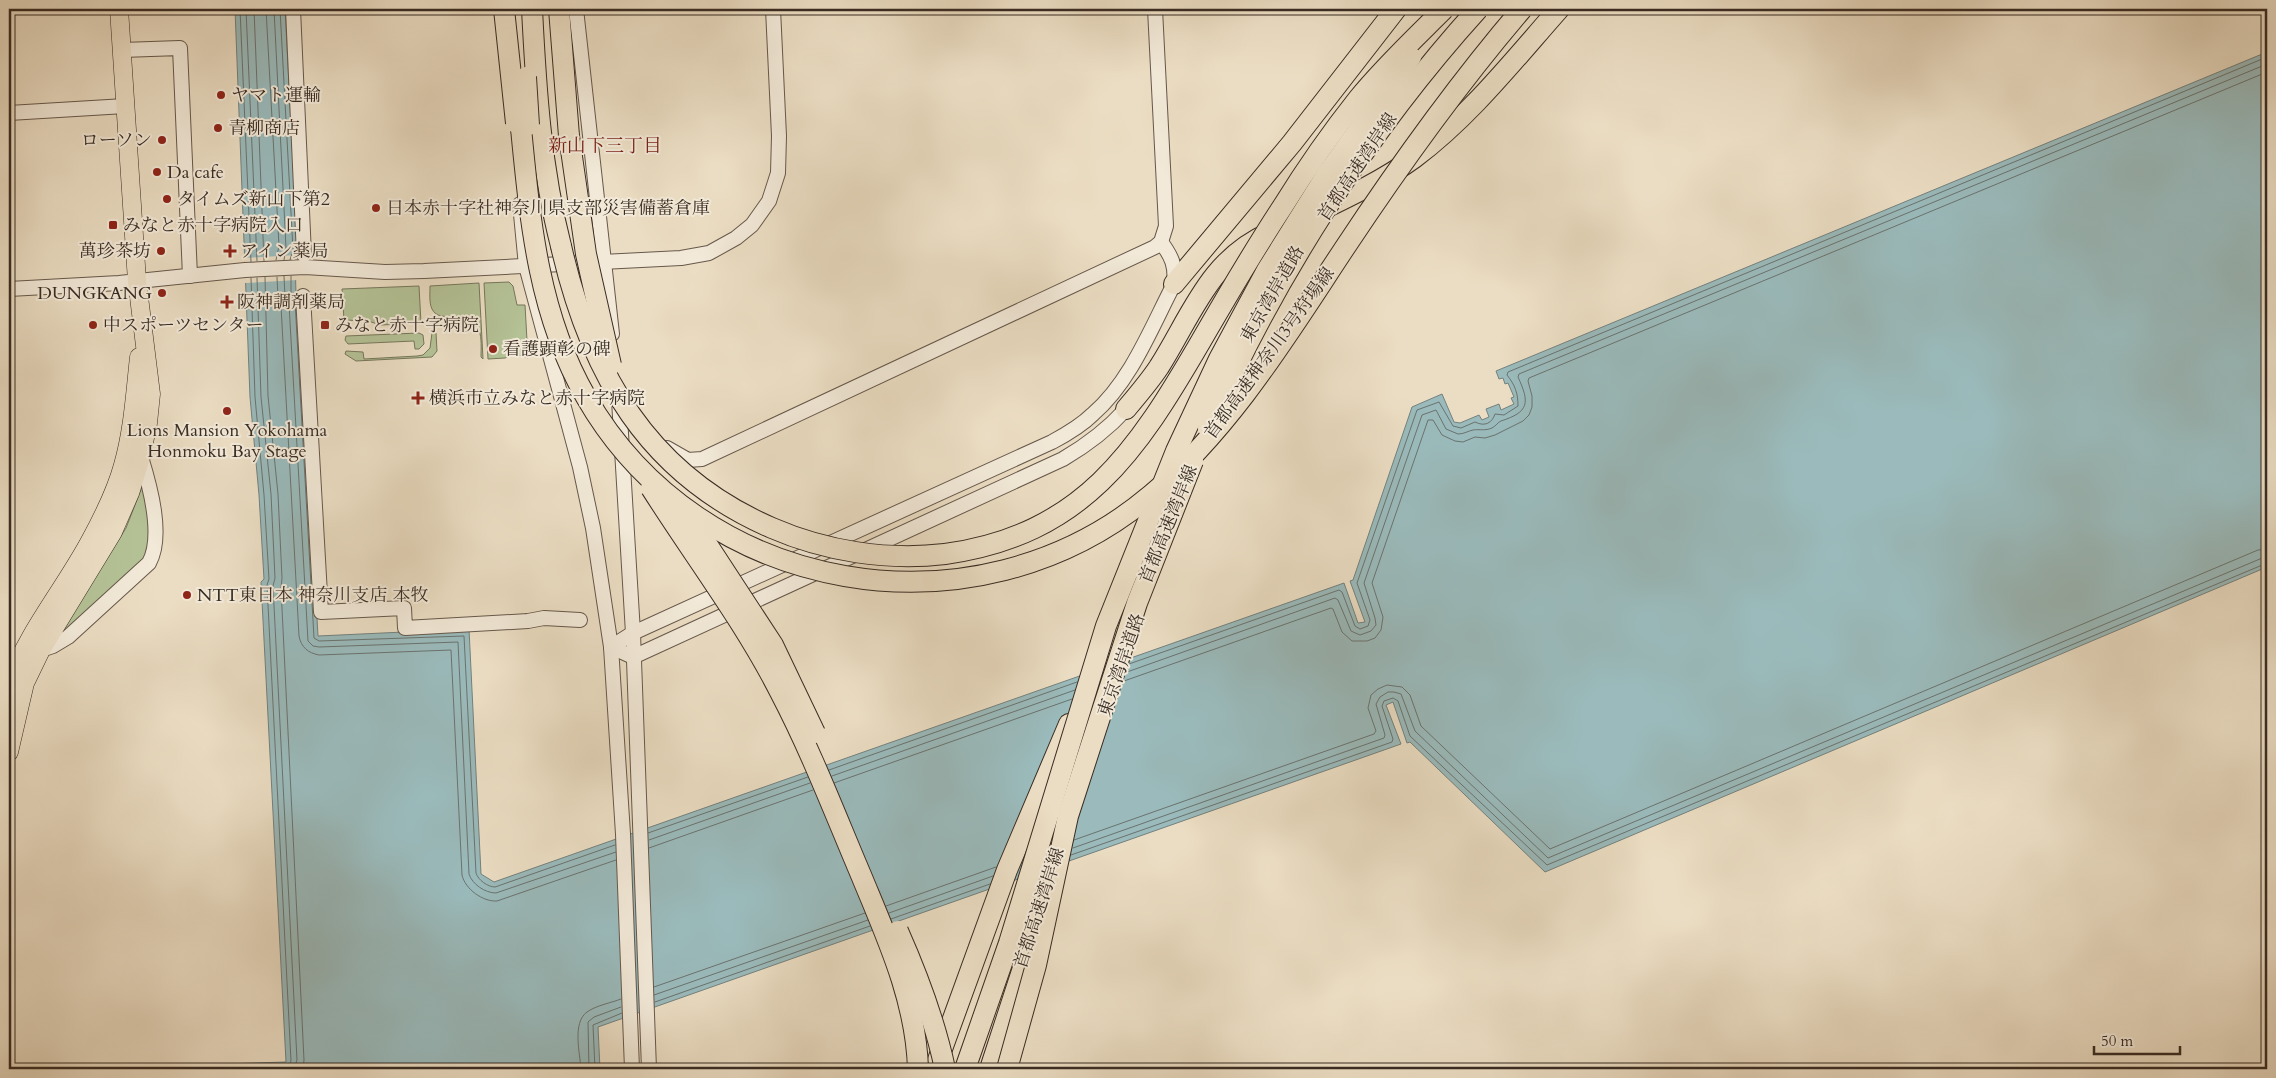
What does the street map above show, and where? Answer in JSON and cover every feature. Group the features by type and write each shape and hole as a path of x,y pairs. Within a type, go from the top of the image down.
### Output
{"highway":[{"path":"504,9 512,100 524,176 534,212 579,344 608,410 635,462 753,644 780,691 804,740 892,948 911,1009 918,1069"},
{"name":"首都高速神奈川3号狩場線","path":"513,9 519,108 530,215 544,289 551,315 571,368 589,403 612,436 650,479 695,516 719,531 768,555 829,574 878,581 902,582 960,578 1012,568 1058,551 1110,525 1148,497 1193,455 1238,402 1390,180 1463,81 1522,9"},
{"path":"522,9 534,212 544,289"},
{"path":"532,9 545,170 561,246 587,335 602,368 622,403 637,424 673,464 717,498 751,518 784,533 841,549 907,556 932,555 982,546 1020,534 1062,512 1100,483 1134,446 1172,391 1284,204 1322,147 1371,85 1444,9"},
{"path":"545,9 554,181 561,246"},
{"path":"559,9 569,136 586,254 601,328 616,384 647,451 773,644 790,677 927,1000 945,1069"},
{"path":"1174,284 1292,142 1396,9"},
{"name":"首都高速湾岸線","path":"965,1069 1011,934 1106,626 1176,451 1199,399 1245,310 1327,174 1403,67 1449,9"},
{"name":"東京湾岸道路","path":"982,1069 1133,602 1207,420 1257,319 1330,197 1399,99 1472,9"},
{"name":"首都高速湾岸線","path":"986,1069 1115,668 1159,543 1211,420 1238,364 1287,274 1342,186 1432,63 1478,9"},
{"name":"東京湾岸道路","path":"990,1069 1141,605 1163,545 1214,423 1270,314 1338,201 1408,101 1484,9"},
{"path":"1126,410 1159,366 1191,310 1217,272 1243,247 1258,238 1366,188 1419,154 1463,116 1559,9"},
{"path":"935,1069 1007,870 1090,674"},
{"path":"1008,1069 1036,965 1068,816"},
{"path":"995,1069 1022,974"}],"main road":[{"path":"20,662 40,650 113,532 130,493 141,457 148,423 151,394 137,281 119,9"},
{"path":"9,684 91,540 110,501 123,466 131,426 142,332"},
{"path":"9,752 19,701 20,662"}],"street":[{"path":"292,9 304,255"},
{"path":"509,9 526,266 580,467 593,528 611,647 623,834 632,1069"},
{"path":"576,9 605,262 621,432 633,633 649,1069"},
{"path":"9,289 137,281 244,270 298,268 385,272 681,258 709,253 736,238 752,225 769,201 778,173 779,136 773,9"},
{"path":"621,432 645,434 683,458 693,461 702,459 1155,247 1162,242 1166,226 1155,9"},
{"path":"122,50 180,48 190,276"},
{"path":"9,113 125,106"},
{"path":"611,647 633,633 1044,446 1076,429 1106,401 1126,374 1174,284 1173,260 1162,242"},
{"path":"303,296 321,612 404,608 406,628 528,621 544,618 580,620"},
{"path":"611,647 633,657 1063,459 1100,434 1126,410"},
{"path":"40,650 53,646 68,637 148,563 153,555 156,545 150,489 141,457"}],"green space":[{"path":"509,282 513,286 517,305 525,305 528,358 516,354 505,358 488,359 484,283"},
{"path":"479,283 483,359 481,357 480,333 474,323 462,317 436,314 431,307 430,298 430,286"},
{"path":"419,286 421,323 381,325 368,321 344,320 342,289"},
{"path":"419,333 423,335 424,344 419,349 415,349 414,341 348,344 345,340 346,336"},
{"path":"432,333 436,333 437,351 432,357 356,361 345,354 346,351 363,352 364,359 423,355 430,348"},
{"path":"146,477 152,549 143,565 61,636 58,636 126,528"}],"water":[{"path":"235,9 285,9 298,256 295,256 296,295 299,296 318,636 469,629 481,874 494,882 1344,583 1358,623 1365,622 1350,581 1353,580 1412,407 1442,394 1454,422 1460,423 1479,415 1482,420 1489,417 1486,409 1499,404 1501,410 1514,404 1511,398 1514,397 1508,383 1505,384 1503,378 1499,379 1496,371 2267,52 2267,567 1545,872 1410,742 1407,743 1393,702 1386,705 1401,744 598,1027 600,1069 64,1069 286,1062 261,582 264,579 250,397"}],"pier":[{"path":"297,255 298,280 245,283 244,258"}],"place":[{"name":"ヤマト運輸","path":"221,95"},
{"name":"青柳商店","path":"218,128"},
{"name":"ローソン","path":"162,140"},
{"name":"Da cafe","path":"157,172"},
{"name":"タイムズ新山下第2","path":"167,199"},
{"name":"日本赤十字社神奈川県支部災害備蓄倉庫","path":"376,208"},
{"name":"みなと赤十字病院入口","path":"113,225"},
{"name":"萬珍茶坊","path":"161,251"},
{"name":"アイン薬局","path":"230,251"},
{"name":"DUNGKANG","path":"162,293"},
{"name":"阪神調剤薬局","path":"227,302"},
{"name":"中スポーツセンター","path":"93,325"},
{"name":"みなと赤十字病院","path":"325,325"},
{"name":"看護顕彰の碑","path":"493,349"},
{"name":"横浜市立みなと赤十字病院","path":"418,398"},
{"name":"Lions Mansion Yokohama Honmoku Bay Stage","path":"227,411"},
{"name":"NTT東日本 神奈川支店 本牧","path":"187,595"}],"district":[{"name":"新山下三丁目","path":"605,145"}]}
